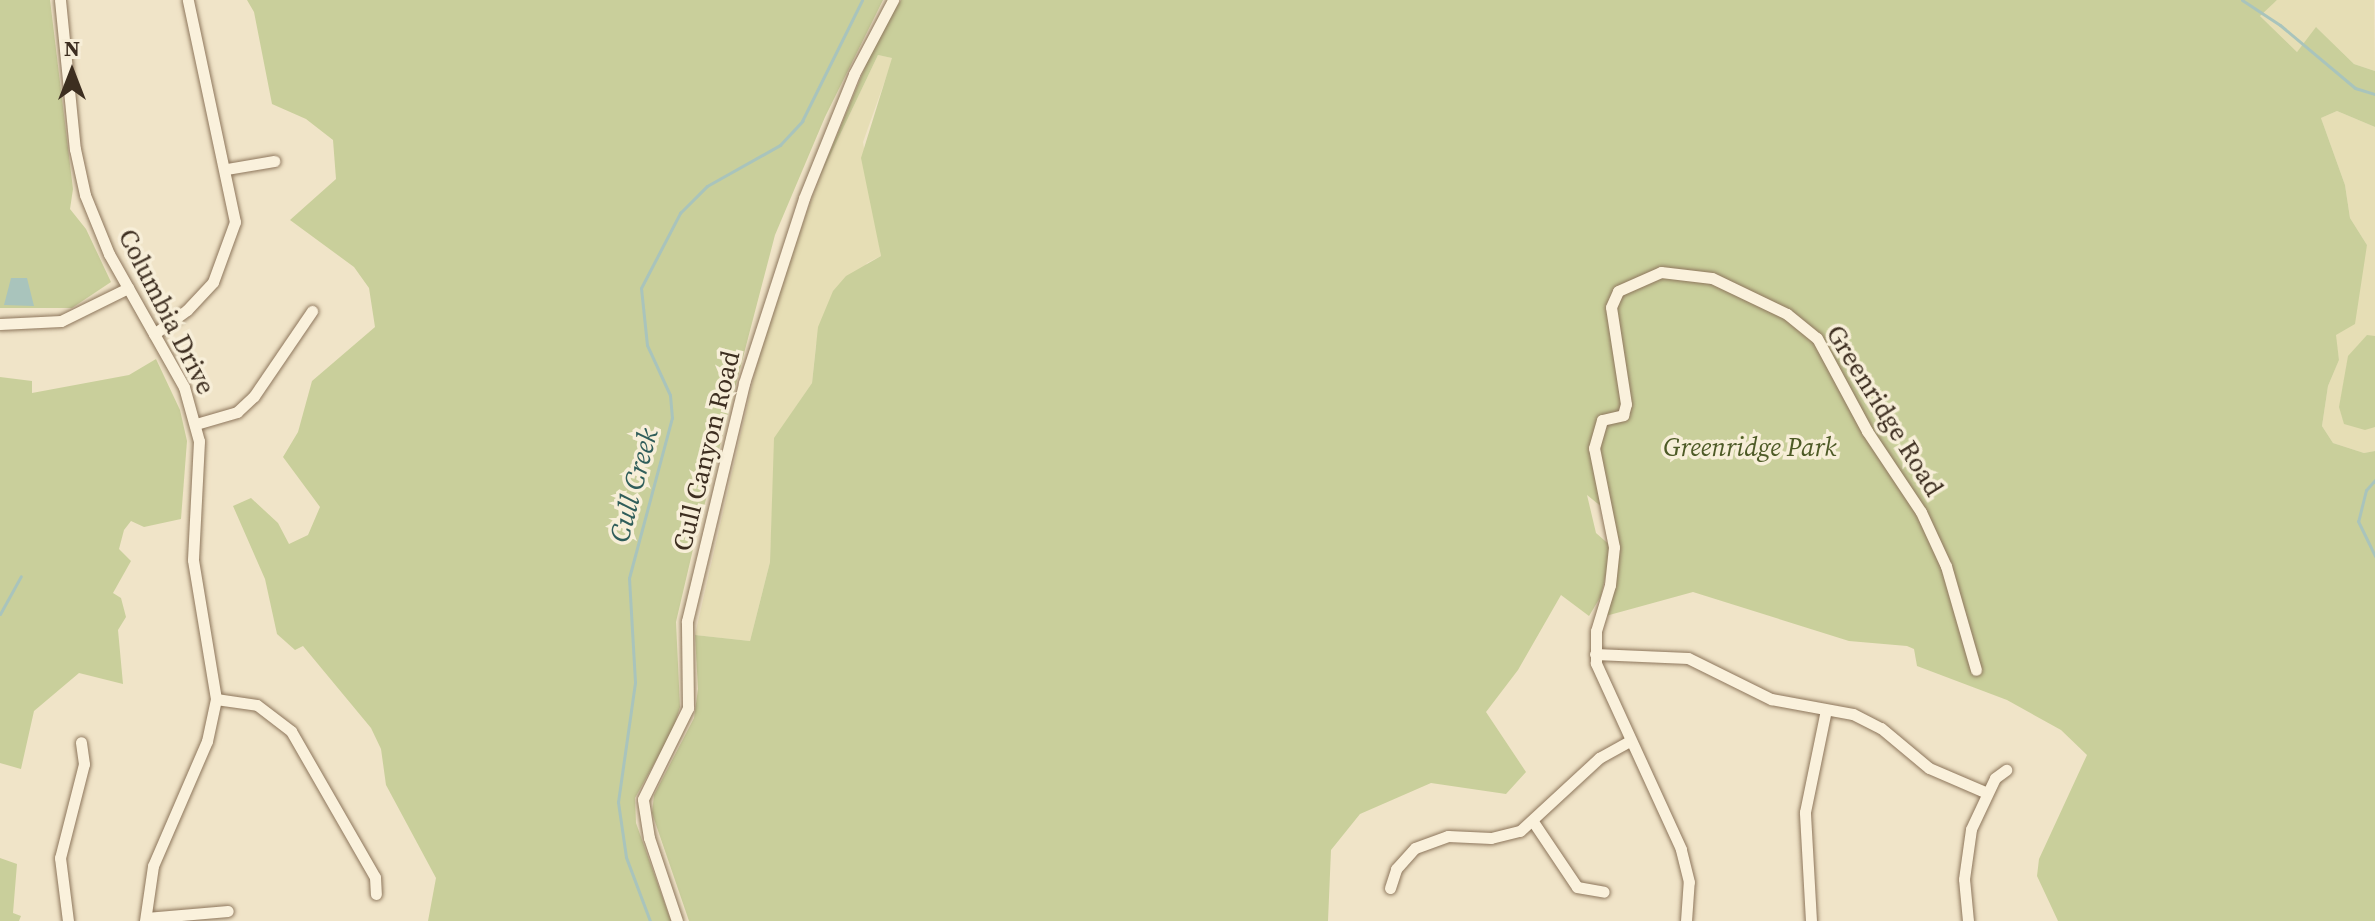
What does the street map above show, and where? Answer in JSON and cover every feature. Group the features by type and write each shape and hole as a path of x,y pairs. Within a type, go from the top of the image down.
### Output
{"street":[{"name":"Columbia Drive","path":"60,0 79,168 98,229 184,387 196,424 193,560 216,699 207,741 156,854 145,919"},
{"path":"154,334 201,297 222,267 235,222 227,169 188,0"},
{"name":"Cull Canyon Road","path":"677,921 649,838 643,799 688,708 687,621 744,383 804,198 854,74 893,0"},
{"path":"227,169 274,161"},
{"name":"Greenridge Road","path":"1595,654 1614,547 1594,448 1602,420 1623,415 1626,404 1611,307 1618,291 1638,278 1661,272 1712,278 1787,314 1817,338 1867,431 1921,512 1959,603 1976,670"},
{"path":"0,324 61,321 128,288"},
{"path":"196,424 237,412 254,396 312,311"},
{"path":"1686,921 1685,863 1628,742 1595,654 1688,658 1771,699 1867,719 1929,768 1987,793"},
{"path":"216,699 257,705 291,731 375,877 376,894"},
{"path":"1811,921 1805,812 1826,710"},
{"path":"68,921 60,858 84,764 81,742"},
{"path":"1390,888 1396,869 1423,843 1448,836 1505,836 1534,823 1599,758 1628,742"},
{"path":"1968,921 1966,853 1987,793 2006,770"},
{"path":"1534,823 1577,887 1604,892"},
{"path":"145,919 228,911"}],"shaded area":[{"path":"2277,0 2374,0 2375,71 2354,64 2317,28 2297,52 2259,15"},
{"path":"878,55 893,58 863,142 881,256 867,263 816,344 812,383 775,438 770,562 750,641 695,635 764,332 818,181"},
{"path":"2337,111 2375,127 2375,451 2364,453 2333,443 2322,426 2328,386 2339,360 2335,335 2367,245 2350,218 2345,185 2321,118"}],"green space":[{"path":"0,0 50,0 73,189 70,209 86,229 111,282 72,308 0,308"},
{"path":"247,0 883,0 825,117 775,235 676,622 680,707 673,730 635,798 636,823 671,921 428,921 436,878 386,785 381,749 371,728 303,646 295,650 277,634 265,579 233,506 251,498 278,523 289,544 308,535 320,507 283,457 298,432 312,381 375,327 369,288 354,267 290,220 336,179 333,140 306,119 272,104 254,12"},
{"name":"Greenridge Park","path":"901,0 2277,0 2260,16 2297,52 2316,27 2354,64 2375,71 2375,127 2337,111 2321,118 2345,185 2350,218 2367,245 2355,324 2336,335 2339,360 2328,386 2322,426 2333,443 2364,453 2375,451 2375,921 2058,921 2037,876 2039,859 2087,755 2061,730 2007,700 1917,666 1914,649 1907,646 1849,641 1693,592 1602,617 1614,575 1616,531 1613,516 1587,495 1596,533 1612,547 1601,596 1589,616 1561,595 1518,670 1486,712 1526,772 1506,794 1431,783 1360,814 1331,850 1328,921 689,921 652,813 654,795 694,718 698,689 695,635 750,641 770,562 774,438 812,383 818,327 833,291 846,276 881,256 861,158 892,58 878,55 818,181 880,31"},
{"path":"2367,335 2375,336 2375,427 2365,430 2344,424 2339,407 2348,356"},
{"path":"156,359 180,410 187,441 181,519 144,527 131,521 124,530 119,549 131,561 113,593 121,598 126,617 118,630 123,684 79,673 34,711 21,769 0,763 0,377 32,381 32,393 129,375"},
{"path":"0,858 17,864 13,913 21,916 19,921 0,921"}],"water":[{"path":"11,278 27,278 34,306 4,305"}],"waterway":[{"name":"Cull Creek","path":"650,921 626,857 618,802 635,682 629,578 672,418 670,395 647,345 641,288 680,213 707,186 780,145 802,121 862,0"},
{"path":"2242,0 2280,25 2355,88 2375,94"},
{"path":"2375,480 2366,490 2358,521 2375,556"},
{"path":"0,614 21,576"}]}
